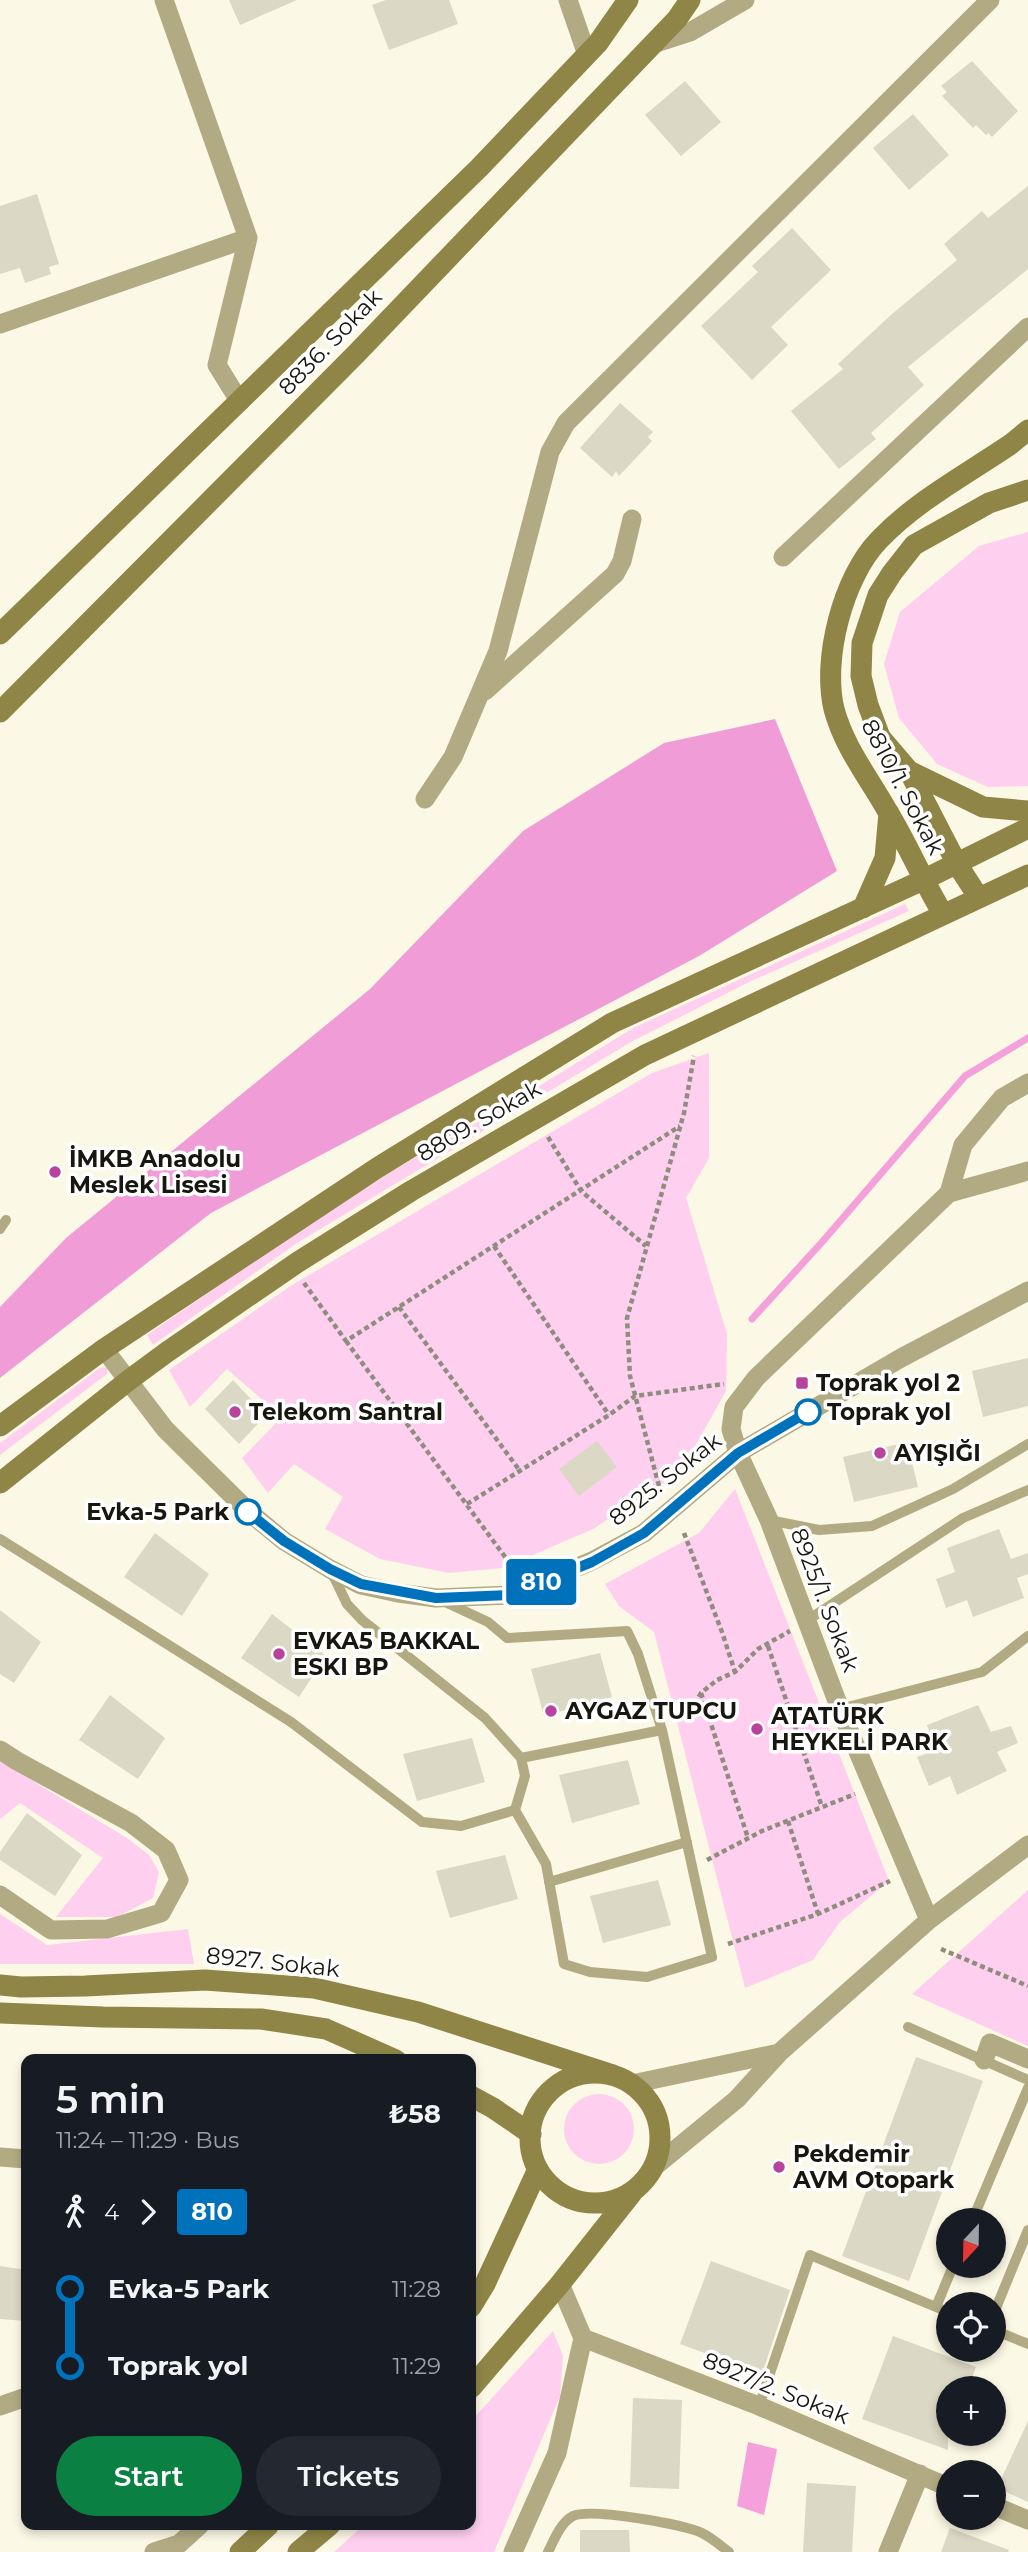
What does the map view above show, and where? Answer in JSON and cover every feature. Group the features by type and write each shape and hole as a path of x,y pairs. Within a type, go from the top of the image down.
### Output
{"street":[{"path":"163,0 248,238 217,365 240,402"},
{"path":"568,0 587,55"},
{"path":"0,634 479,168 598,43 628,0"},
{"name":"8836. Sokak","path":"0,712 357,353 677,19 690,0"},
{"path":"653,44 690,32 745,0"},
{"path":"425,799 453,757 498,651 550,452 566,424 990,0"},
{"path":"0,324 248,238"},
{"path":"782,557 1028,327"},
{"name":"8810/1. Sokak","path":"943,914 889,813 850,749 834,708 831,669 839,617 854,576 876,542 901,518 1028,430"},
{"name":"8810/1. Sokak","path":"979,898 957,864 909,771 880,737 861,676 862,643 878,595 914,545 989,503 1028,489"},
{"path":"479,696 615,574 622,561 632,519"},
{"path":"909,771 984,807 1028,811"},
{"path":"863,908 885,858 889,813"},
{"name":"8809. Sokak","path":"0,1426 104,1349 377,1168 612,1023 923,880 1028,828"},
{"name":"8809. Sokak","path":"0,1483 129,1380 298,1262 411,1191 634,1062 1028,875"},
{"path":"949,1192 963,1145 1002,1098 1028,1083"},
{"path":"949,1192 1028,1171"},
{"name":"8925/1. Sokak","path":"929,1920 802,1623 769,1520 738,1453 731,1429 734,1407 757,1378 949,1192"},
{"name":"8925. Sokak","path":"104,1349 165,1429 248,1512 284,1541 330,1569 361,1584 436,1598 511,1595 592,1562 644,1533 738,1453 901,1358 1028,1291"},
{"path":"0,1749 131,1823 166,1850 178,1880 161,1913 107,1929 51,1930 0,1895"},
{"path":"653,2168 737,2099 779,2053 929,1920 1027,1847"},
{"name":"8927. Sokak","path":"0,1985 85,1986 205,1980 314,1988 418,2012 623,2080"},
{"path":"0,2013 261,2018 326,2029 382,2054"},
{"path":"984,2060 990,2043 1028,2059"},
{"path":"632,2192 612,2201 591,2203 569,2198 551,2186 538,2169 531,2148 531,2126 539,2105 553,2088 571,2077 592,2073 623,2080 779,2053"},
{"path":"476,2382 560,2284 632,2192 648,2178 653,2168 661,2138 657,2117 648,2098 623,2080"},
{"path":"476,2099 531,2134"},
{"path":"0,2157 21,2159"},
{"path":"476,2298 538,2169"},
{"path":"513,2552 557,2454 583,2338 560,2284"},
{"name":"8927/2. Sokak","path":"583,2338 759,2406 936,2481"},
{"path":"0,2406 21,2399"},
{"path":"888,2552 920,2474"},
{"path":"1006,2511 1028,2520"},
{"path":"155,2552 179,2544 194,2530"},
{"path":"240,2552 264,2530"},
{"path":"299,2552 324,2530"}],"lane":[{"path":"0,1229 6,1220"},
{"path":"769,1520 819,1530 872,1526 953,1489 1028,1444"},
{"path":"802,1623 963,1518 1028,1490"},
{"path":"0,1539 291,1722 422,1822 461,1826 514,1810"},
{"path":"330,1569 347,1604 362,1620 485,1718 521,1759 525,1776 514,1810 546,1864 564,1964 590,1972 647,1977 712,1957 662,1730 638,1654 627,1631 508,1638 488,1622 436,1598"},
{"path":"840,1709 982,1672 1028,1636"},
{"path":"521,1759 662,1730"},
{"path":"549,1882 687,1842"},
{"path":"908,2028 1028,2080"},
{"path":"977,2208 1028,2088"},
{"path":"1003,2292 1028,2230"},
{"path":"759,2406 810,2255 936,2307"},
{"path":"1006,2335 1028,2344"},
{"path":"548,2552 556,2534 570,2517 587,2512 675,2524 702,2533 729,2552"}],"path":[{"path":"659,1486 630,1376 627,1318 680,1126 695,1051"},
{"path":"346,1341 680,1126"},
{"path":"546,1133 581,1191 647,1246"},
{"path":"494,1247 609,1415"},
{"path":"302,1279 511,1565"},
{"path":"399,1307 520,1471"},
{"path":"467,1504 635,1396 726,1384"},
{"path":"684,1533 735,1672"},
{"path":"669,1718 692,1708 701,1693 717,1680 735,1672 758,1649 768,1646 802,1623"},
{"path":"768,1646 822,1807"},
{"path":"701,1693 748,1838"},
{"path":"706,1860 748,1838 862,1791"},
{"path":"788,1821 818,1914"},
{"path":"728,1944 818,1914 898,1877"},
{"path":"941,1950 1028,1986"}],"shaded area":[{"path":"1028,532 1028,786 988,787 937,764 899,718 884,664 900,612 979,546"},
{"path":"775,719 837,871 699,956 211,1213 0,1378 0,1307 66,1238 370,989 523,831 664,743"},
{"path":"905,904 909,911 751,981 631,1042 297,1243 153,1345 147,1335 308,1224 633,1028"},
{"name":"Evka-5 Park","path":"709,1053 709,1158 686,1198 727,1334 726,1391 681,1471 593,1529 503,1568 449,1573 380,1559 325,1529 343,1497 294,1464 268,1493 242,1458 282,1417 227,1369 190,1407 169,1370 292,1285 652,1073"},
{"path":"101,1367 107,1368 107,1374 0,1455 0,1443"},
{"path":"735,1489 889,1881 840,1922 813,1960 745,1988 654,1632 619,1606 605,1584 699,1533"},
{"path":"0,1761 127,1838 149,1855 159,1872 153,1898 117,1917 56,1917 103,1858 20,1803 0,1819"},
{"path":"1028,1890 1028,2046 912,1994"},
{"path":"0,1914 47,1945 188,1929 194,1964 0,1964"},
{"path":"592,2094 606,2094 619,2100 628,2109 634,2129 632,2142 624,2154 606,2164 592,2164 579,2158 570,2149 564,2136 564,2122 570,2109 579,2100"},
{"path":"553,2331 563,2356 560,2396 494,2552 334,2552 358,2530 476,2530 476,2416"},
{"path":"748,2442 777,2449 764,2515 737,2506"}],"building":[{"path":"229,0 297,0 240,25"},
{"path":"386,0 449,0 458,24 389,50 372,5"},
{"path":"972,61 1018,111 992,137 976,125 973,128 942,96 947,92 941,86"},
{"path":"685,81 721,122 681,156 645,115"},
{"path":"913,114 949,155 909,190 873,148"},
{"path":"1028,186 1028,269 908,367 924,385 871,433 876,439 839,469 791,411 843,369 838,364 892,314 957,260 944,244 982,211 988,218"},
{"path":"37,194 59,264 49,267 51,274 25,283 20,268 0,274 0,206"},
{"path":"792,228 831,270 771,327 788,345 752,380 701,326 758,272 752,266"},
{"path":"620,403 653,432 648,437 652,441 619,476 616,471 612,477 580,448"},
{"path":"1028,1358 1028,1406 983,1417 972,1371"},
{"name":"Telekom Santral","path":"233,1380 266,1415 239,1444 205,1409"},
{"path":"597,1441 617,1467 579,1496 559,1469"},
{"path":"907,1442 918,1487 854,1502 843,1457"},
{"path":"999,1529 1011,1559 1028,1553 1028,1574 1017,1578 1024,1598 973,1617 967,1600 946,1608 936,1579 955,1572 947,1548"},
{"path":"155,1533 209,1574 182,1616 124,1577"},
{"path":"0,1610 41,1642 14,1683 0,1674"},
{"path":"272,1614 326,1656 299,1697 241,1658"},
{"path":"600,1653 612,1697 544,1716 531,1669"},
{"path":"110,1695 165,1738 138,1779 79,1740"},
{"path":"978,1705 991,1732 1011,1726 1018,1743 997,1752 1007,1771 957,1795 950,1776 929,1786 917,1757 936,1750 927,1725"},
{"path":"472,1738 485,1782 417,1801 403,1754"},
{"path":"628,1760 640,1804 572,1823 559,1775"},
{"path":"27,1813 82,1855 55,1896 0,1860 0,1852"},
{"path":"505,1855 518,1899 450,1918 436,1871"},
{"path":"658,1880 671,1925 603,1943 590,1896"},
{"path":"916,2057 983,2081 909,2281 842,2256"},
{"path":"711,2261 790,2290 762,2374 680,2344"},
{"path":"0,2266 21,2269 21,2321 0,2319"},
{"path":"893,2336 936,2352 936,2362 963,2362 976,2367 973,2376 936,2376 936,2446 862,2419"},
{"path":"633,2398 682,2400 679,2489 630,2487"},
{"path":"1028,2421 1028,2502 1006,2492 1006,2469"},
{"path":"807,2483 856,2486 852,2552 803,2552"},
{"path":"580,2530 629,2530 630,2552 580,2552"},
{"path":"949,2530 1009,2550 1008,2552 941,2552"}],"waterway":[{"path":"752,1319 965,1076 1028,1038"}],"bus line":[{"name":"810","path":"248,1512 284,1541 361,1584 436,1598 511,1595 592,1562 644,1533 738,1453 808,1412"}],"place":[{"name":"İMKB Anadolu Meslek Lisesi","path":"55,1172"},
{"name":"Toprak yol 2","path":"802,1383"},
{"name":"Telekom Santral","path":"235,1412"},
{"name":"Toprak yol","path":"808,1412"},
{"name":"AYIŞIĞI","path":"880,1453"},
{"name":"Evka-5 Park","path":"248,1512"},
{"name":"EVKA5 BAKKAL ESKI BP","path":"279,1654"},
{"name":"AYGAZ TUPCU","path":"551,1711"},
{"name":"ATATÜRK HEYKELİ PARK","path":"757,1729"},
{"name":"Pekdemir AVM Otopark","path":"779,2167"}]}
